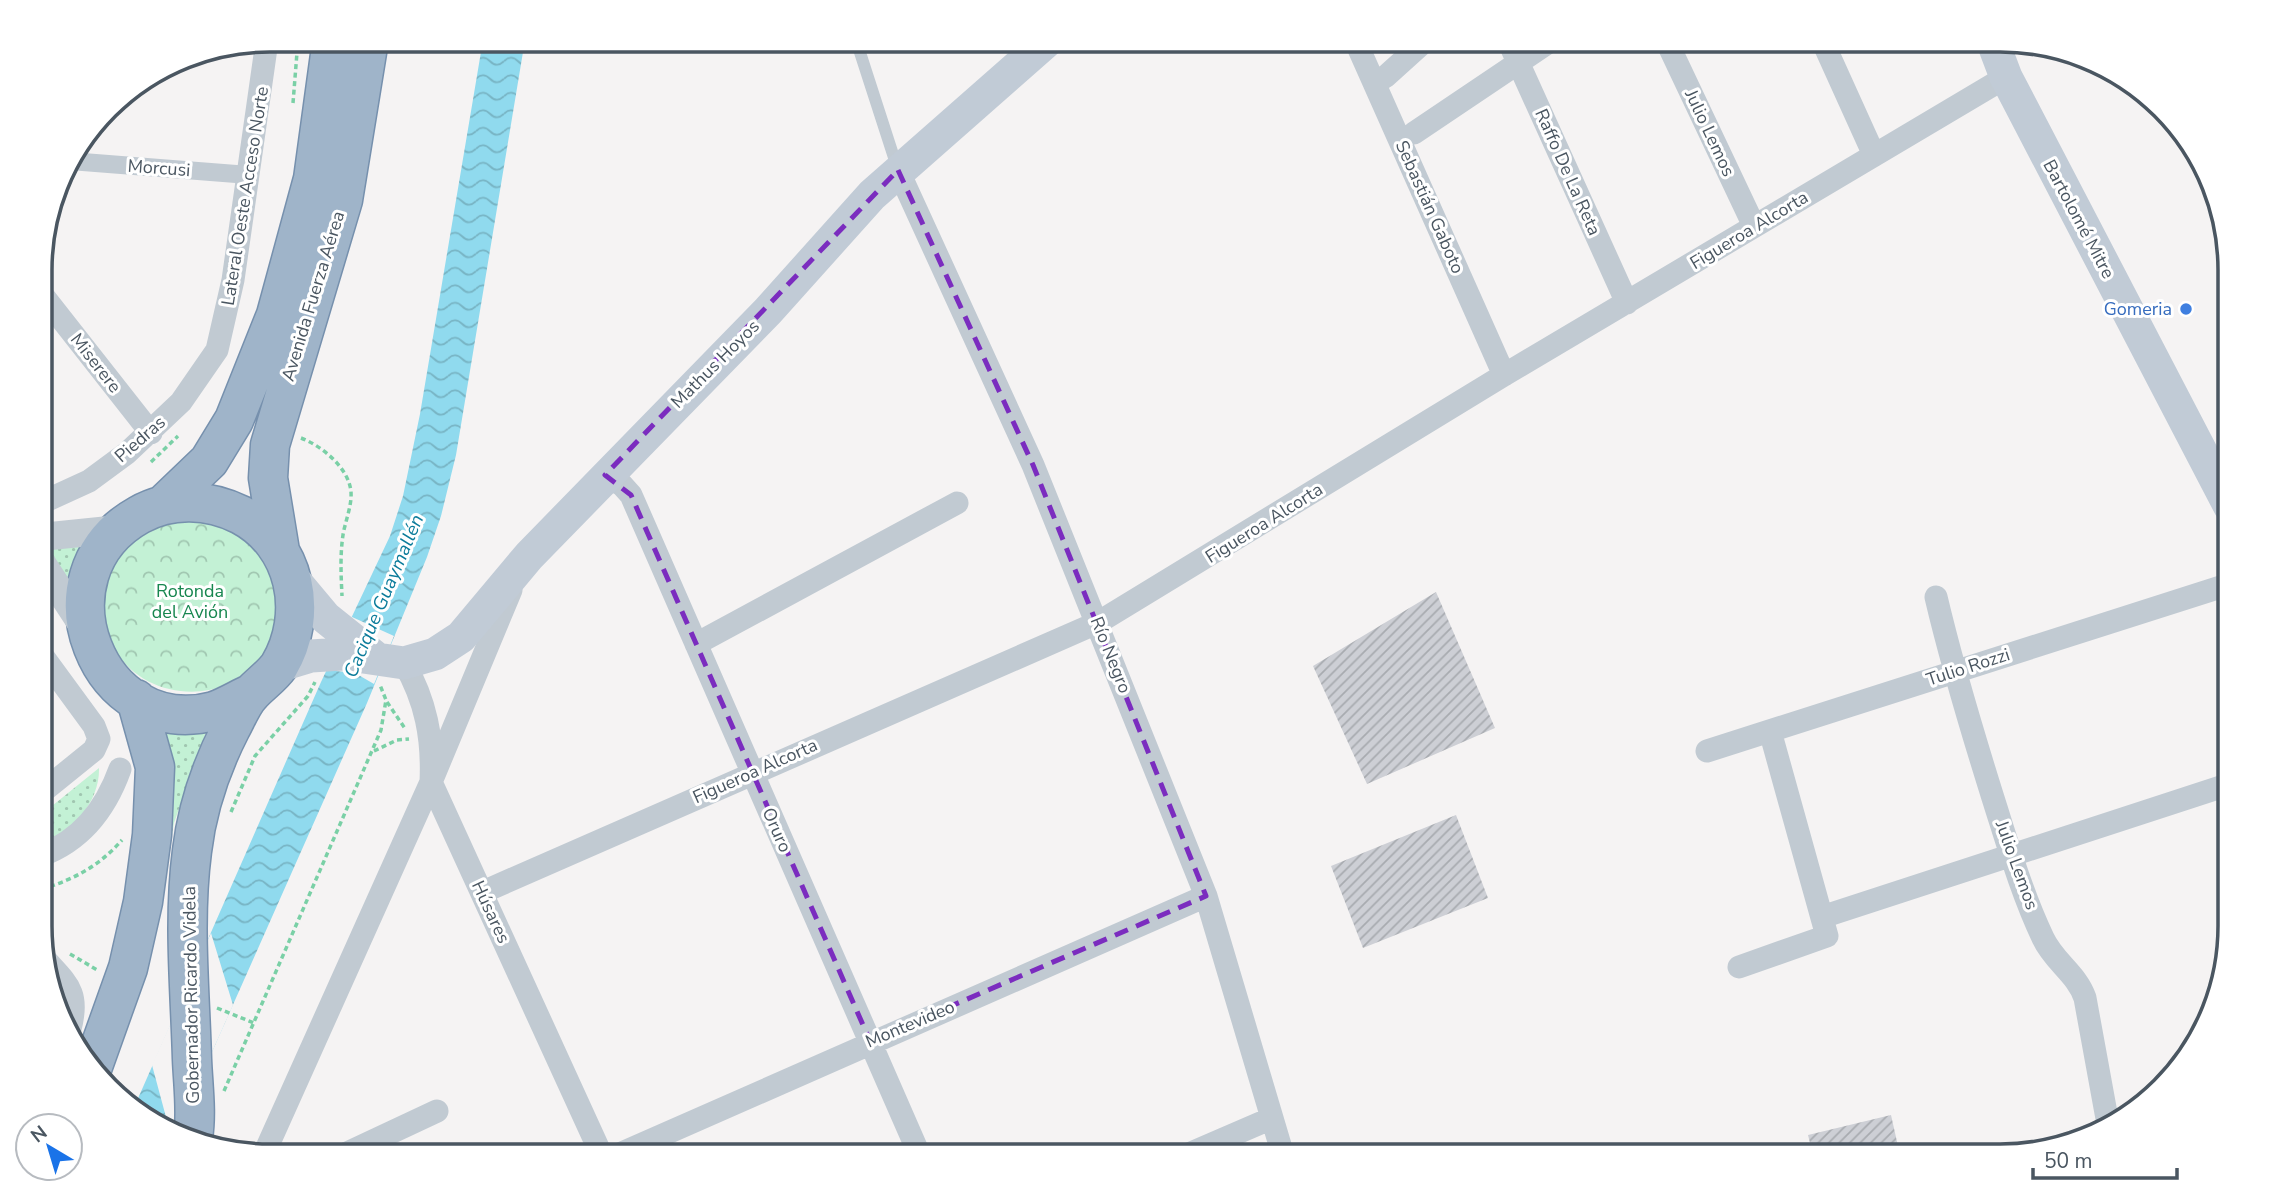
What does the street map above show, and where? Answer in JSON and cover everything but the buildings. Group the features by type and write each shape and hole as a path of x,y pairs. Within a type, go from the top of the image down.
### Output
{"highway":[{"name":"Avenida Fuerza Aérea","path":"163,505 209,461 234,420 268,336 313,179 330,53"},
{"name":"Avenida Fuerza Aérea","path":"287,566 268,478 270,445 342,201 367,53"},
{"path":"250,694 214,711 187,714 161,710 136,699 110,678 94,655 86,629 86,585 93,564 119,529 139,514 163,505 208,503 229,509 257,526 287,566 296,611 291,639 278,666"},
{"name":"Gobernador Ricardo Videla","path":"194,1129 187,934 192,847 215,763 250,694 278,666"},
{"path":"97,1056 128,968 143,902 152,835 155,767 136,699"}],"main road":[{"name":"Mathus Hoyos","path":"278,666 311,656 339,643 385,665 435,654 461,637 522,564 605,475 768,311 898,170 1033,53"},
{"name":"Bartolomé Mitre","path":"1997,53 2006,77 2218,484"},
{"path":"287,566 339,643"}],"street":[{"name":"Lateral Oeste Acceso Norte","path":"217,351 225,326 265,53"},
{"name":"Sebastián Gaboto","path":"1361,53 1504,375"},
{"path":"1385,77 1412,53"},
{"name":"Raffo De La Reta","path":"1514,53 1628,303"},
{"path":"1414,133 1533,53"},
{"name":"Julio Lemos","path":"1672,53 1754,226"},
{"path":"1828,53 1874,155"},
{"name":"Figueroa Alcorta","path":"483,892 1099,622 1504,375 2006,77"},
{"name":"Morcusi","path":"82,162 248,175"},
{"name":"Río Negro","path":"898,170 1032,464 1099,622 1206,895 1279,1143"},
{"name":"Miserere","path":"53,308 150,433"},
{"name":"Piedras","path":"53,498 89,481 150,433 181,402 217,351"},
{"name":"Oruro","path":"605,475 622,485 631,495 915,1144"},
{"path":"696,644 957,503"},
{"path":"53,536 119,529"},
{"path":"269,1144 431,782 522,564"},
{"path":"53,580 86,629"},
{"name":"Tulio Rozzi","path":"1707,751 2218,588"},
{"name":"Julio Lemos","path":"1937,597 1954,672 2011,856 2043,939 2053,955 2080,982 2106,1116"},
{"name":"Húsares","path":"385,665 427,716 432,755 431,782 597,1144"},
{"path":"53,671 94,726 99,739 94,750 53,783"},
{"path":"1739,967 1827,936 1770,731"},
{"path":"53,851 64,847 94,819 112,792 120,769"},
{"path":"1822,917 2218,788"},
{"name":"Montevideo","path":"642,1144 1206,895"},
{"path":"55,961 73,992 76,1007 73,1018"},
{"path":"367,1144 437,1111"},
{"path":"1213,1143 1272,1118"}],"lane":[{"path":"860,53 898,170"}],"path":[{"path":"222,1097 382,730 386,700 385,665"},
{"path":"372,752 397,740 413,738"},
{"path":"53,885 86,872 107,857 124,837"},
{"path":"67,952 107,975"},
{"path":"215,1007 254,1023"}],"highlighted area":[{"path":"898,170 1033,465 1206,896 870,1041 631,495 605,475"}],"green space":[{"name":"Rotonda del Avión","path":"164,513 227,517 273,559 281,616 270,649 253,669 231,683 206,691 181,691 155,685 133,671 115,650 103,626 107,563"},
{"path":"90,538 71,593 53,566 53,546"},
{"path":"151,717 209,723 174,823 163,889"},
{"path":"99,768 95,792 83,814 53,838 53,805"}],"water":[{"name":"Cacique Guaymallén","path":"481,53 523,53 456,455 441,516 367,703 180,1124 138,1098 321,682 390,536 403,496 420,414"}],"pier":[{"path":"352,617 394,636 374,684 355,673 326,670"},
{"path":"211,933 233,1005 180,1124 166,1116 152,1065"}],"place":[{"name":"Gomeria","path":"2186,309"}]}
